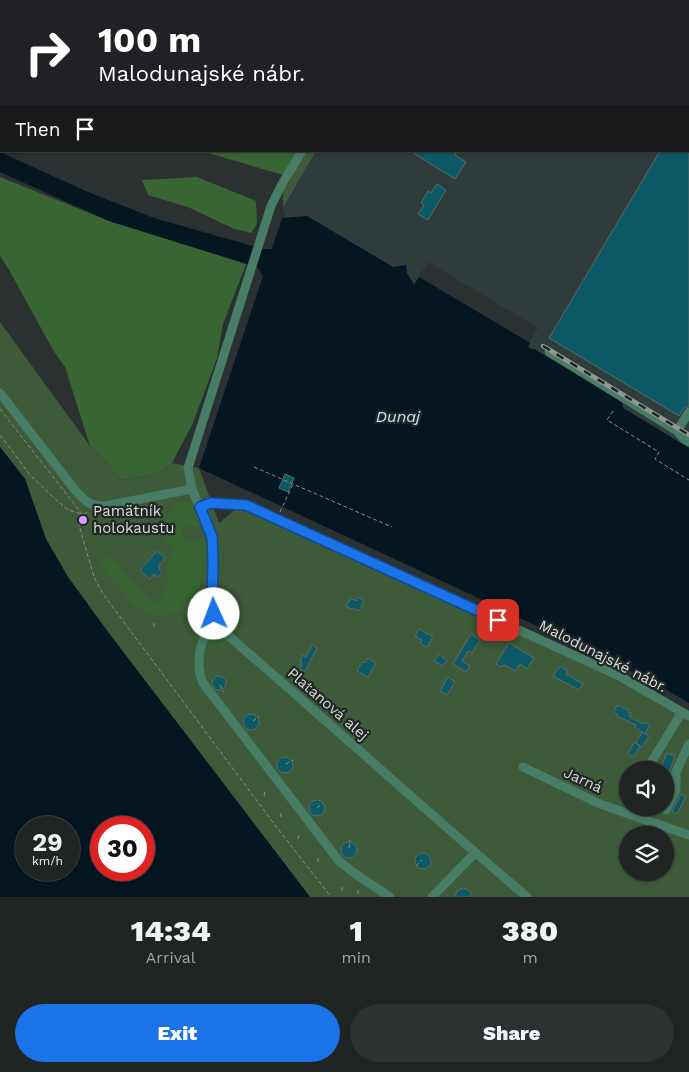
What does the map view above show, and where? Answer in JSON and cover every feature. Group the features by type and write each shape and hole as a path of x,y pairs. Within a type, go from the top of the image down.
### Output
{"street":[{"path":"301,152 271,206 188,468 192,489 212,537 212,607 216,623 208,630 201,646 199,670 203,683 339,861 390,897"},
{"path":"549,352 678,431 689,442"},
{"path":"0,393 74,490 87,503 95,506 105,506 192,489"},
{"path":"678,431 689,412"},
{"name":"Malodunajské nábr.","path":"200,507 211,503 246,505 621,677 686,714"},
{"name":"Platanová alej","path":"216,623 527,897"},
{"path":"653,761 686,714"},
{"path":"674,794 676,790 676,772 689,744"},
{"name":"Jarná","path":"523,768 600,804 689,835"},
{"path":"432,897 475,853"}],"path":[{"path":"0,409 82,514"},
{"path":"613,411 607,420 659,452 655,459 689,480"},
{"path":"0,435 31,476 68,510 82,514"},
{"path":"254,467 392,528"},
{"path":"282,507 293,483"},
{"path":"82,514 80,519 81,532 94,577 103,594 331,897"},
{"path":"154,622 154,627"},
{"path":"220,685 224,692"},
{"path":"252,721 259,716"},
{"path":"286,764 293,760"},
{"path":"264,796 265,791"},
{"path":"317,808 323,803"},
{"path":"281,817 282,812"},
{"path":"298,839 299,834"},
{"path":"349,848 350,840"},
{"path":"318,857 318,862"},
{"path":"416,866 422,860"},
{"path":"342,886 342,891"},
{"path":"358,889 358,894"}],"shaded area":[{"path":"315,152 689,152 689,448 623,408 619,400 534,349 531,349 527,346 538,328 428,262 414,285 407,273 393,267 307,216 286,218 283,208"}],"green space":[{"path":"205,152 296,152 283,175"},
{"path":"296,152 315,152 283,208 283,175"},
{"path":"0,177 109,221 246,264 223,324 217,358 193,423 172,463 159,473 122,480 90,446 65,367 53,350 0,256"},
{"path":"197,177 256,201 257,224 251,233 234,229 190,208 148,195 142,180"},
{"path":"0,322 90,446 122,480 159,473 172,463 199,468 219,523 237,508 380,570 602,671 689,720 689,897 310,897 68,577 46,539 25,479 0,447"},
{"path":"177,501 186,502 195,510 202,521 201,526 187,526 182,529 181,534 189,541 204,537 206,541 200,590 202,601 209,616 226,642 222,647 207,643 196,637 187,618 181,612 158,616 139,608 100,567 101,560 106,555 114,560 146,596 157,602 163,600 164,588 169,579 165,568 174,548 164,536 164,528"}],"water":[{"name":"Dunaj","path":"0,152 88,192 154,218 263,249 272,249 282,218 307,216 393,267 406,265 407,273 414,285 419,277 530,343 528,347 531,349 620,400 623,408 689,448 689,703 655,683 487,602 199,468 263,276 257,267 109,221 0,172"},
{"path":"0,447 25,479 46,539 68,577 310,897 0,897"}],"building":[{"path":"412,152 456,152 455,155 466,162 455,179"},
{"path":"659,152 689,152 689,406 684,408 679,416 549,338"},
{"path":"437,184 446,190 428,220 418,214 424,205 421,203 428,191 431,193"},
{"path":"285,474 294,478 288,492 279,488"},
{"path":"157,551 165,558 158,566 162,572 158,577 154,574 150,579 140,570"},
{"path":"358,597 364,601 359,611 346,606 351,598 356,601"},
{"path":"419,629 433,637 427,647 420,643 422,640 415,636"},
{"path":"471,634 480,640 472,653 468,651 462,661 470,666 466,672 453,664"},
{"path":"509,643 534,658 527,669 520,664 515,671 505,665 501,667 496,664"},
{"path":"312,645 317,648 305,671 300,669 302,663 300,662 303,655 306,657"},
{"path":"439,654 447,661 443,666 434,661"},
{"path":"368,658 376,663 368,677 357,671 362,662 365,663"},
{"path":"560,666 568,671 566,674 583,684 579,690 553,676"},
{"path":"216,676 222,676 226,683 222,690 216,690 212,686 212,680"},
{"path":"448,677 455,682 447,695 440,691"},
{"path":"617,705 629,710 628,712 631,713 629,716 643,724 644,722 650,725 645,734 635,727 636,725 617,716 614,712"},
{"path":"251,714 259,722 251,730 243,722"},
{"path":"642,732 649,736 642,747 636,743"},
{"path":"634,742 640,746 634,757 628,754"},
{"path":"667,753 675,756 673,761 664,761"},
{"path":"285,757 293,765 285,773 277,765"},
{"path":"681,794 686,796 677,814 674,813 674,808"},
{"path":"317,800 325,808 317,816 309,808"},
{"path":"349,842 357,850 349,858 341,850"},
{"path":"423,853 431,861 423,869 415,861"},
{"path":"463,888 471,892 471,897 455,897 457,891"}],"railway":[{"path":"543,346 689,435"}],"place":[{"name":"Pamätník holokaustu","path":"83,520"}],"route":[{"path":"214,614 212,607 212,537 200,507 211,503 246,505 498,620"}]}
